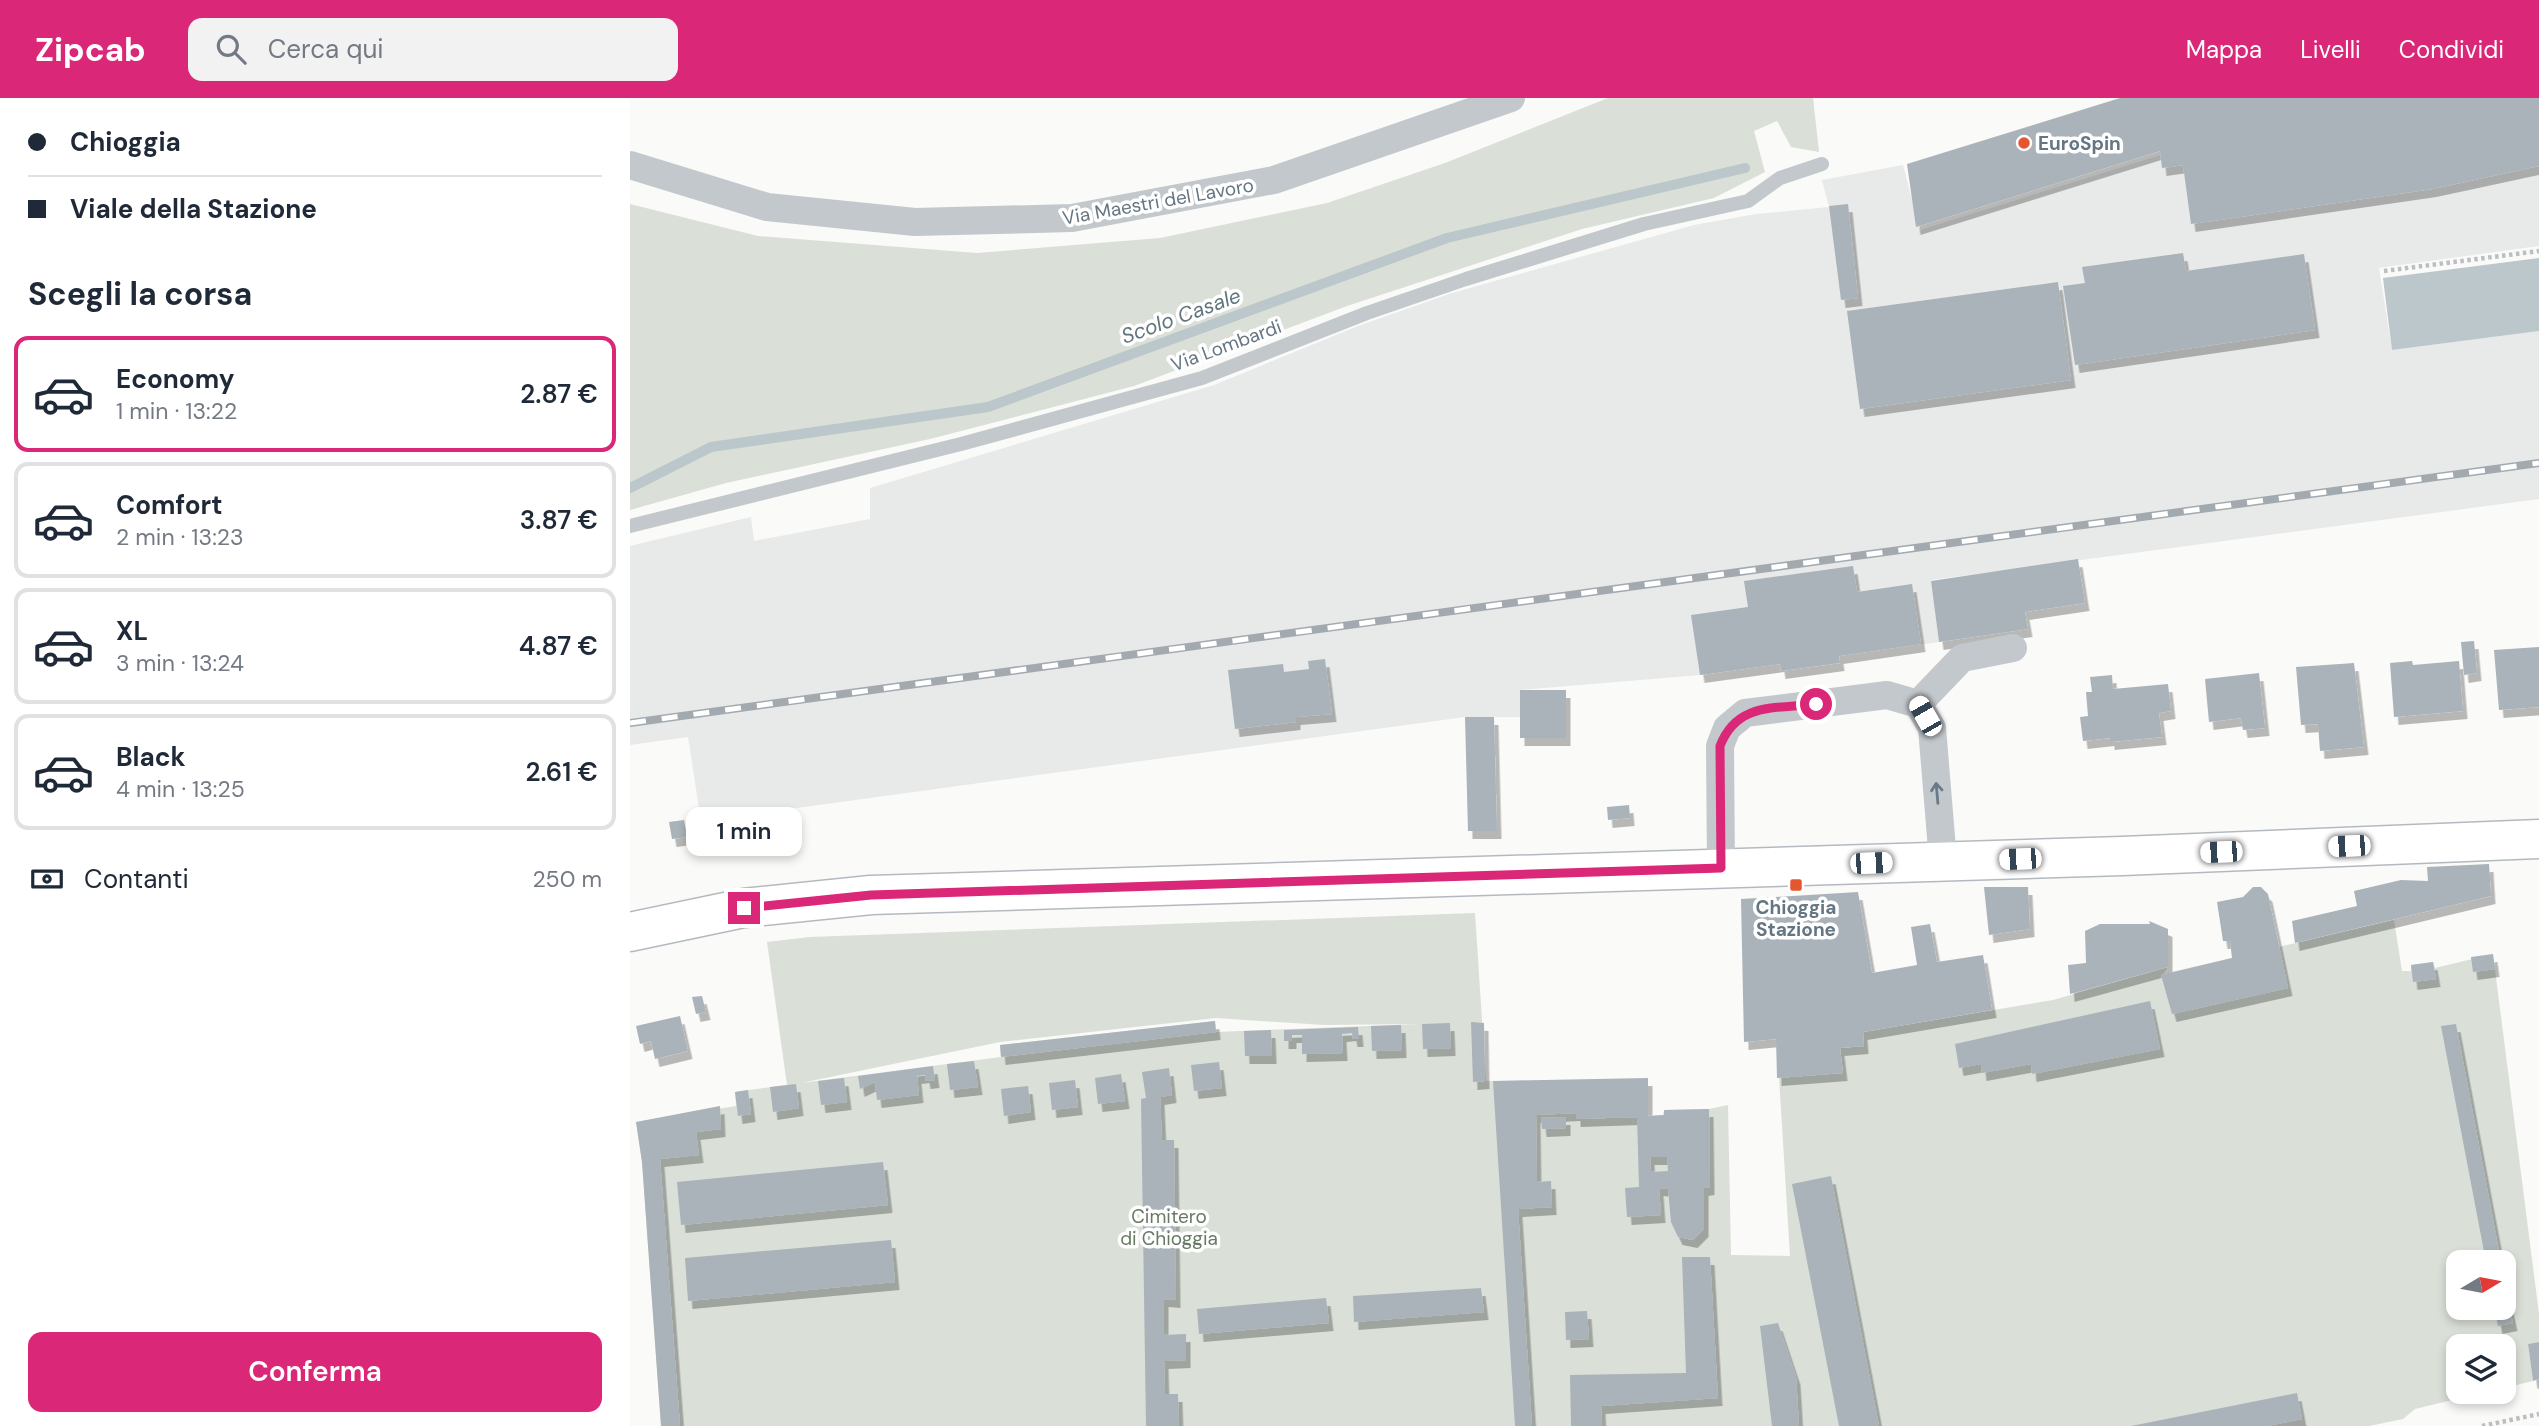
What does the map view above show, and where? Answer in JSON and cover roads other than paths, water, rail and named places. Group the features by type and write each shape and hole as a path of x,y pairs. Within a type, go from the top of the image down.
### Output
{"street":[{"name":"Via Maestri del Lavoro","path":"630,165 767,207 915,222 1072,218 1274,180 1511,98"},
{"path":"1918,704 1962,658 2013,648"},
{"path":"1721,868 1720,746 1727,728 1745,713 1887,695 1918,704 1932,729 1943,861"},
{"path":"630,932 744,908 871,895 2539,839"}],"lane":[{"name":"Via Lombardi","path":"630,526 961,444 1202,378 1355,317 1466,279 1644,224 1748,201 1780,178 1822,164"}],"waterway":[{"name":"Scolo Casale","path":"630,488 711,447 988,407 1447,238 1745,168"}],"railway":[{"path":"630,723 2539,463"}],"place":[{"name":"EuroSpin","path":"2024,143"},
{"name":"Chioggia Stazione","path":"1796,885"}],"park label":[{"name":"Cimitero di Chioggia","path":"1169,1227"}]}
